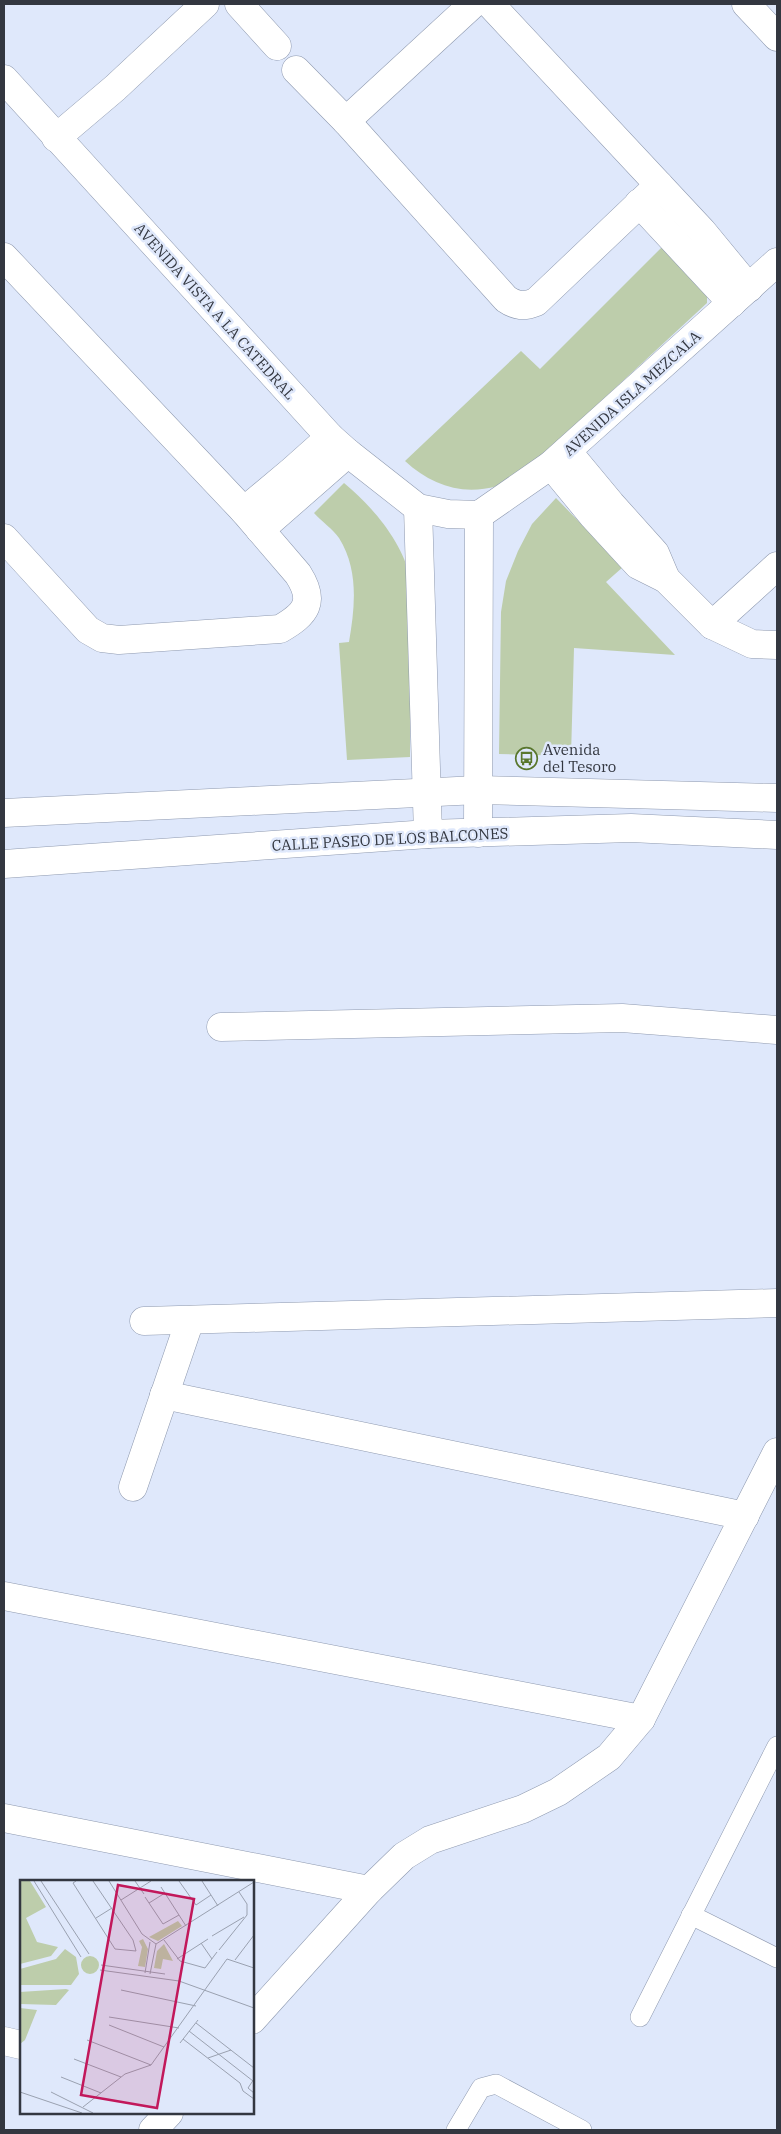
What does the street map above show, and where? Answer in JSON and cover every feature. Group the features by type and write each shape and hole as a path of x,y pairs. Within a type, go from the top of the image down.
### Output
{"street":[{"path":"51,132 179,4"},
{"path":"51,132 115,88 204,4"},
{"path":"239,4 278,46"},
{"path":"346,121 473,4"},
{"path":"490,4 702,231 741,295"},
{"path":"746,4 777,37"},
{"path":"296,70 346,121 506,298 520,306 536,302 659,185"},
{"name":"AVENIDA VISTA A LA CATEDRAL","path":"4,79 339,445 418,508 448,514 479,515"},
{"path":"638,203 741,295"},
{"path":"4,256 252,521 306,586 308,599 306,609 296,620 280,629 119,640 102,638 88,630 4,538"},
{"name":"AVENIDA ISLA MEZCALA","path":"479,515 559,458 777,262"},
{"path":"252,521 293,470 339,445"},
{"path":"559,458 592,516 638,565 666,578 712,625 752,644 777,645"},
{"path":"418,508 428,834"},
{"path":"478,833 479,515"},
{"path":"712,625 777,566"},
{"path":"4,813 478,790 777,798"},
{"name":"CALLE PASEO DE LOS BALCONES","path":"4,864 428,834 631,828 777,835"},
{"path":"221,1026 622,1018 777,1030"},
{"path":"144,1321 777,1303"},
{"path":"132,1487 190,1320"},
{"path":"164,1395 744,1516"},
{"path":"254,2018 369,1890 404,1856 430,1840 523,1809 558,1792 609,1757 641,1719 777,1452"},
{"path":"4,1596 641,1719"},
{"path":"4,1818 369,1890"},
{"path":"4,2041 20,2045"},
{"path":"153,2130 168,2114"}],"lane":[{"path":"640,2017 777,1746"},
{"path":"691,1915 777,1958"},
{"path":"456,2130 481,2088 496,2084 582,2130"}],"green space":[{"path":"663,246 707,288 707,303 531,466 501,485 472,490 459,489 436,482 405,461 521,351 540,369"},
{"path":"344,483 365,502 384,525 401,551 410,578 412,614 410,757 347,760 339,643 349,642 354,602 353,576 350,563 339,538 314,513"},
{"path":"556,498 623,567 606,582 675,655 574,648 571,756 499,754 501,612 506,581 518,551 532,524"}],"place":[{"name":"Avenida del Tesoro","path":"527,758"}]}
